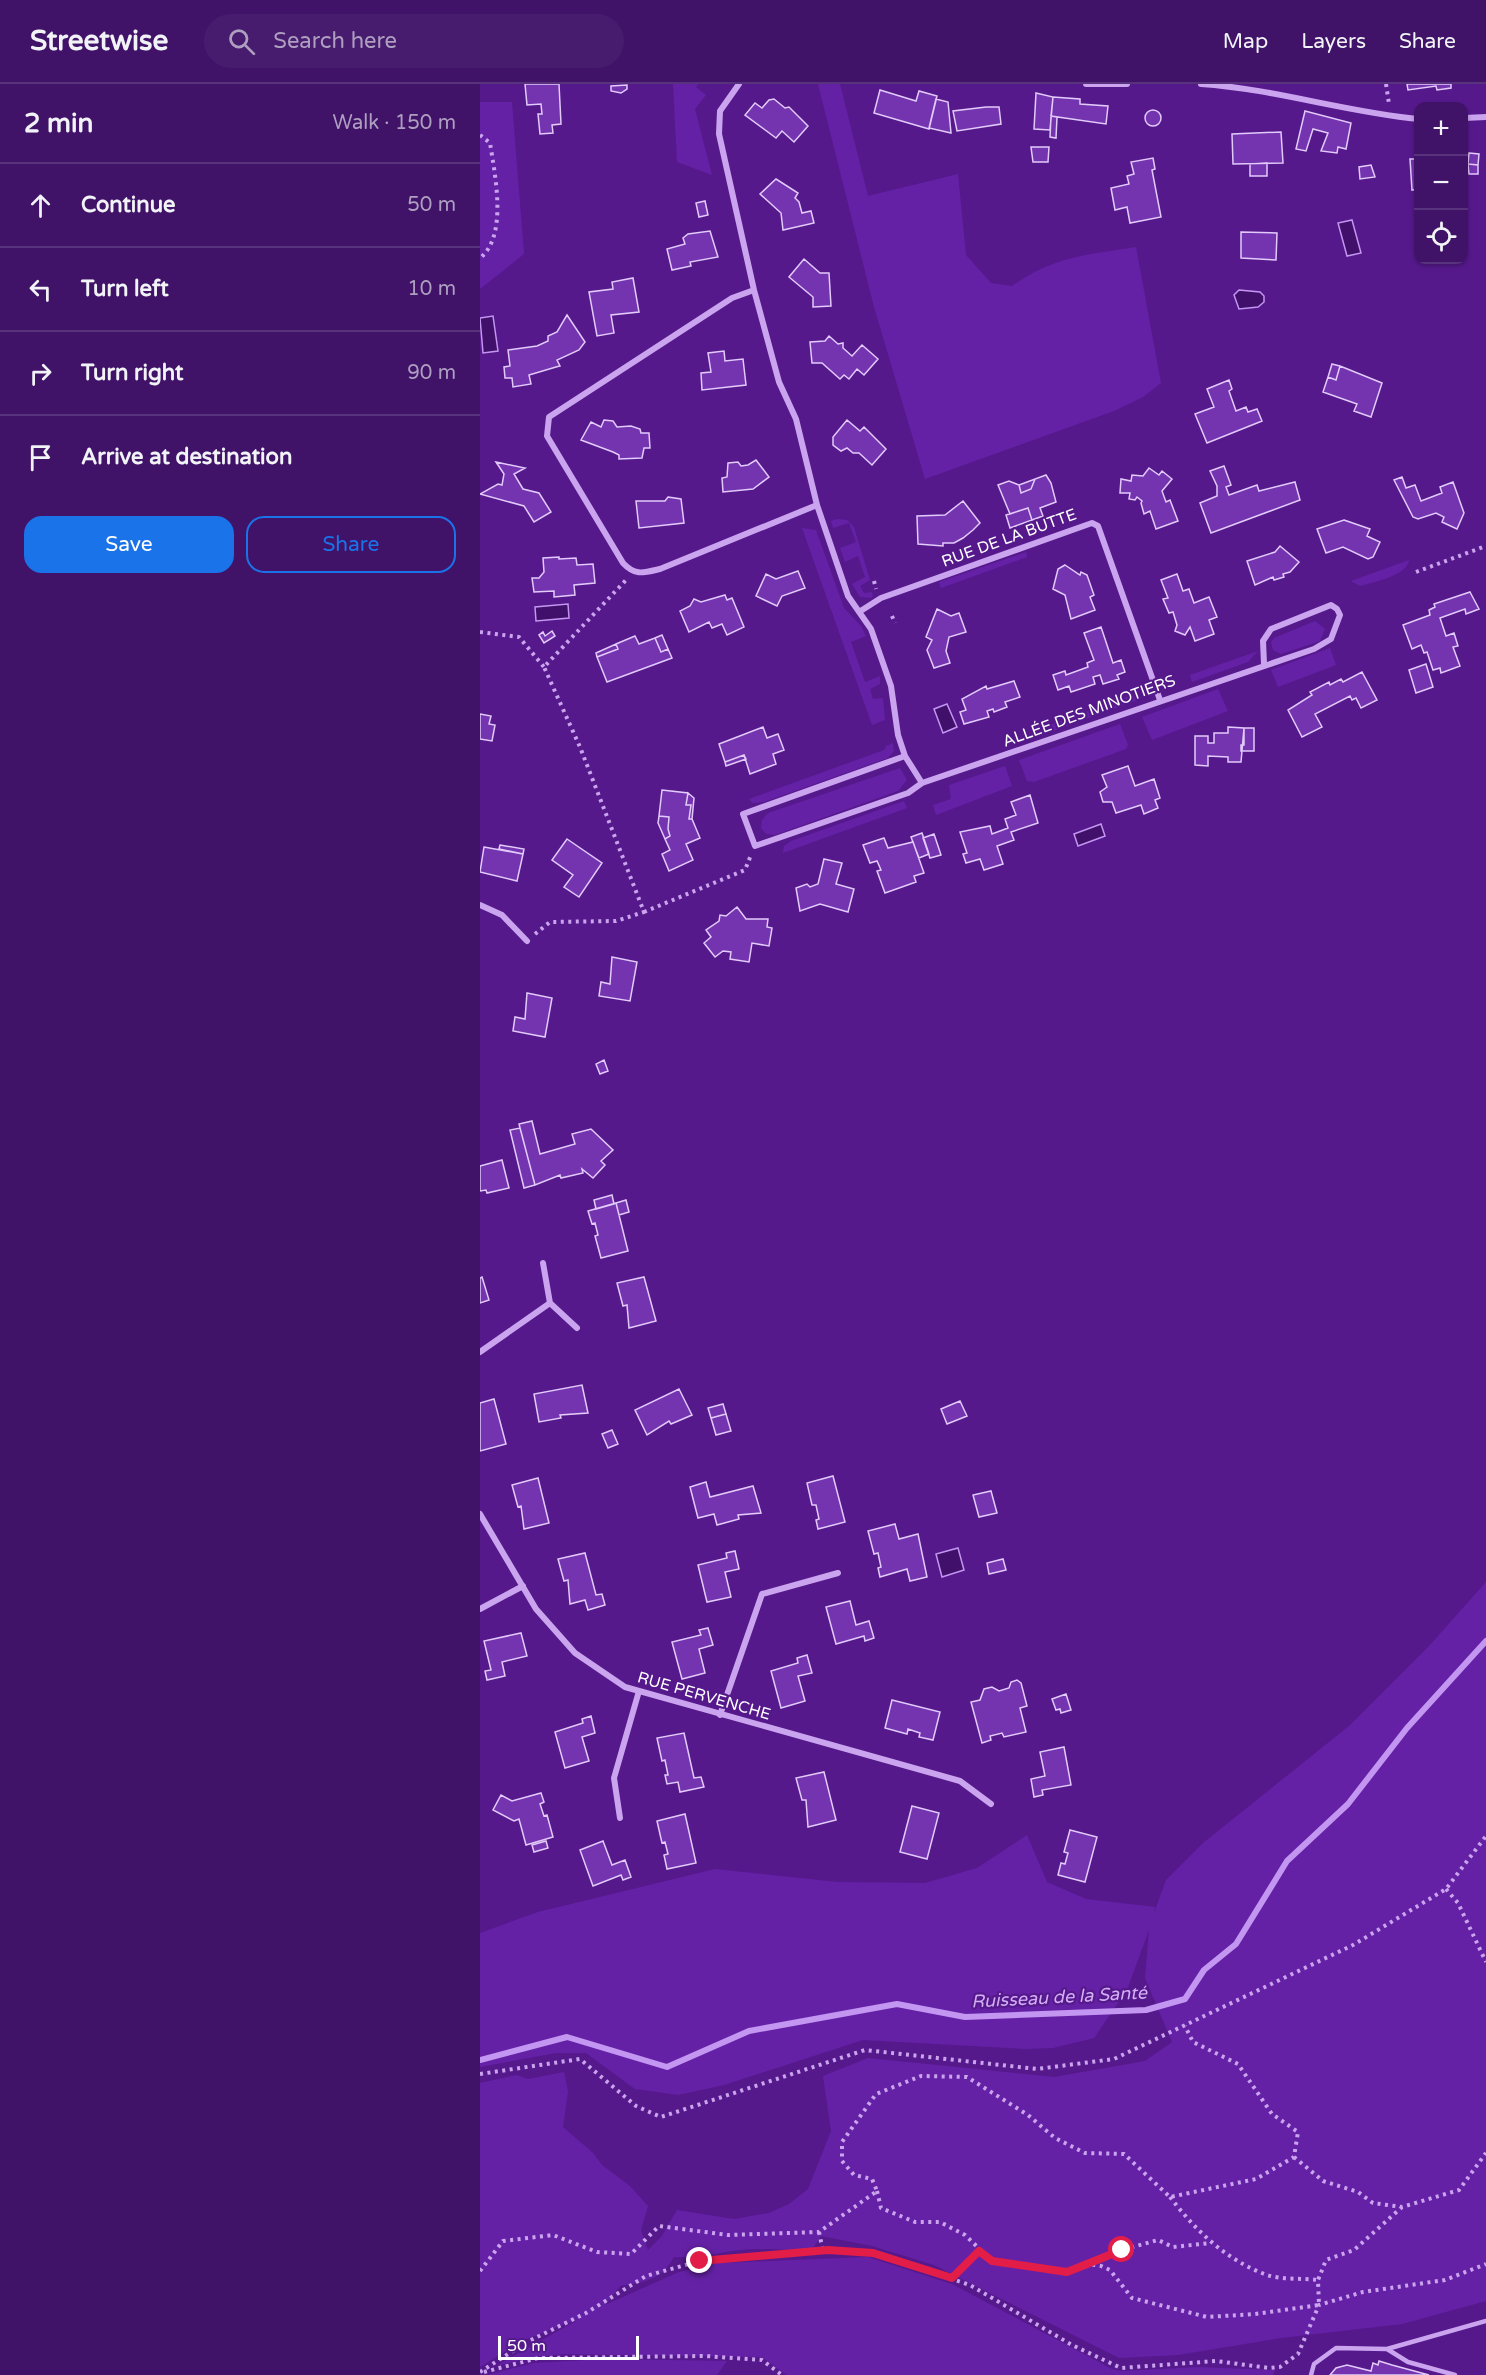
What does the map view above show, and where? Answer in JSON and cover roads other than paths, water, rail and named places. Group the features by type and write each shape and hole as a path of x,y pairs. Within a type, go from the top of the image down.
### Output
{"street":[{"path":"739,84 723,103 717,126 753,290 779,382 796,419 817,505 848,596 871,629 891,686 895,722 905,756 922,783"},
{"path":"1086,84 1127,84"},
{"path":"1201,84 1283,94 1385,116 1414,119"},
{"path":"1468,118 1486,117"},
{"path":"753,290 732,298 549,417 547,436 622,563 632,572 641,574 660,569 817,505"},
{"name":"RUE DE LA BUTTE","path":"860,612 881,598 1092,523 1098,526 1160,700"},
{"name":"ALLÉE DES MINOTIERS","path":"905,756 743,814 755,846 908,794 922,783 1264,664 1314,649 1331,639 1340,615 1337,609 1331,605 1270,628 1263,641 1264,664"},
{"path":"480,905 502,915 527,941"},
{"path":"543,1263 550,1303 577,1328"},
{"path":"480,1352 550,1303"},
{"name":"RUE PERVENCHE","path":"480,1514 536,1609 575,1653 625,1687 960,1781 991,1804"},
{"path":"720,1715 762,1594 838,1573"},
{"path":"480,1609 523,1587"},
{"path":"620,1818 614,1778 639,1692"}],"lane":[{"path":"1311,2375 1314,2364 1336,2348 1387,2349 1486,2321"},
{"path":"1387,2349 1408,2362 1455,2375"}],"waterway":[{"name":"Ruisseau de la Santé","path":"480,2060 567,2037 667,2067 749,2031 897,2004 965,2017 1146,2010 1185,1999 1204,1970 1236,1944 1287,1861 1348,1804 1407,1728 1486,1641"}]}
